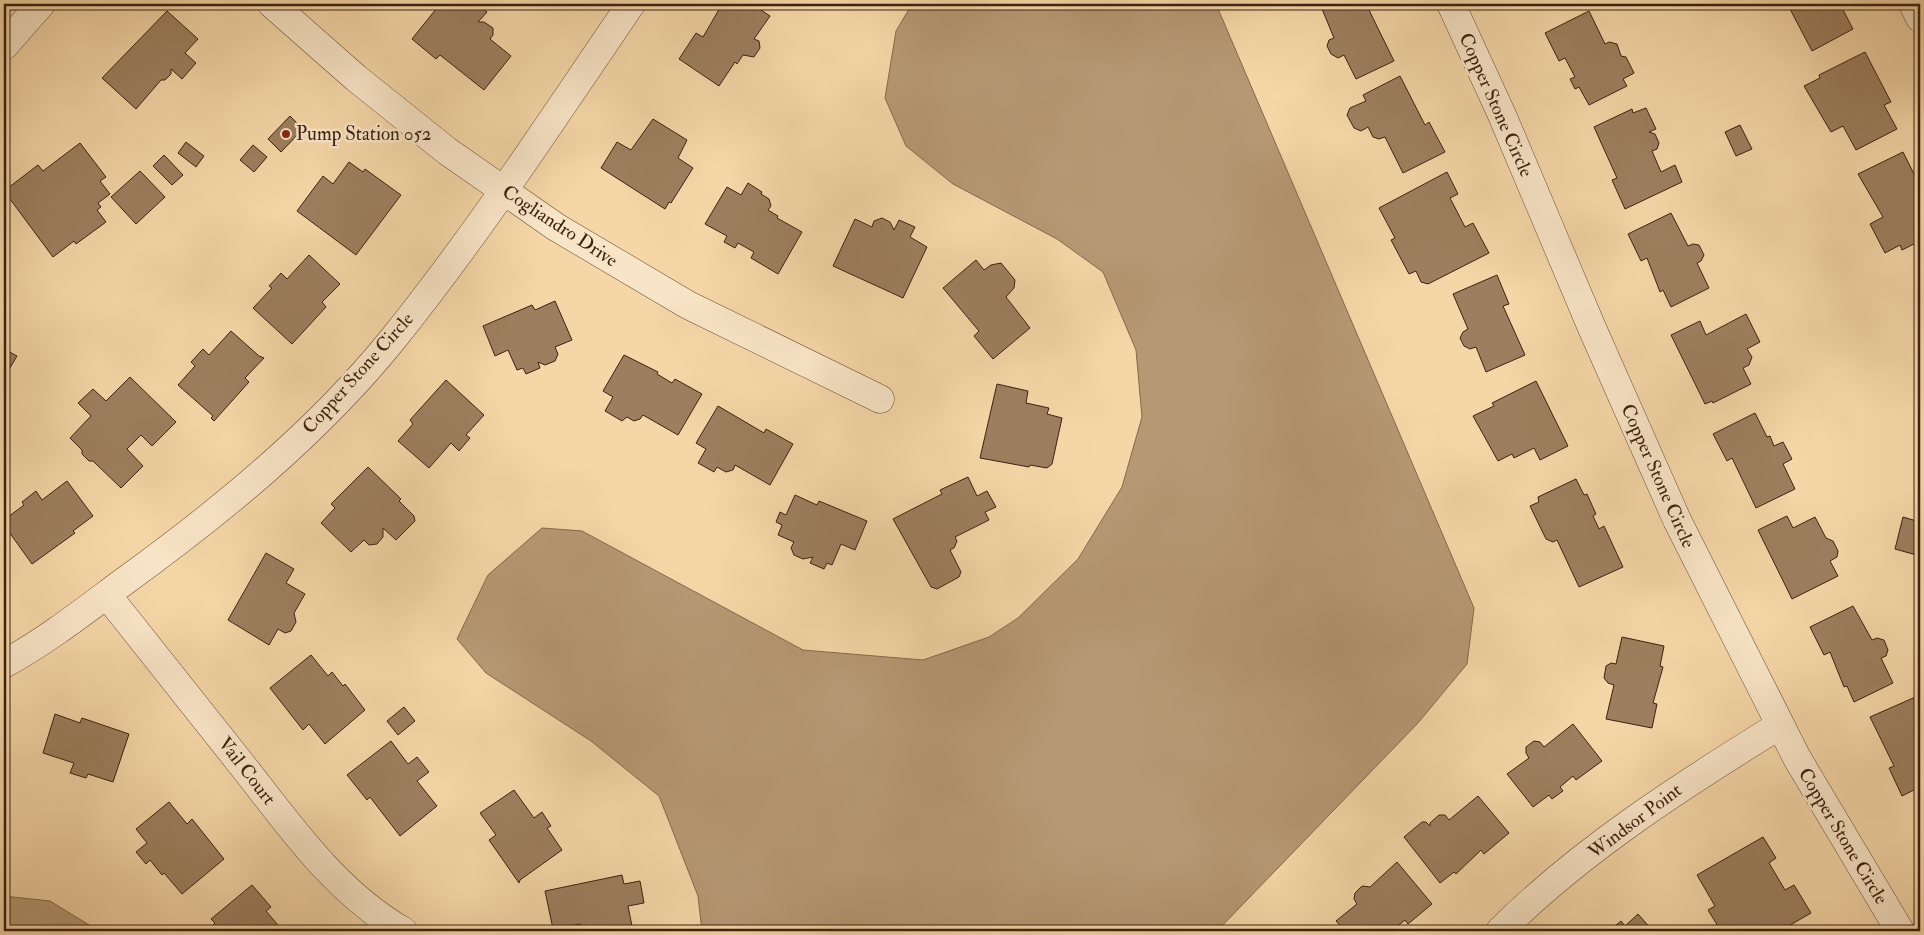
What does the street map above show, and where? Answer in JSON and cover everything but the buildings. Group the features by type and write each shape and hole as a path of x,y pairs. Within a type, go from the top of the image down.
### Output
{"street":[{"path":"4,46 42,4"},
{"name":"Cogliandro Drive","path":"272,4 363,84 447,151 556,227 688,305 880,398"},
{"name":"Copper Stone Circle","path":"4,664 35,647 228,503 295,444 341,398 392,340 467,242 632,4"},
{"name":"Copper Stone Circle","path":"1451,4 1502,115 1592,328 1677,520 1797,758 1900,931"},
{"path":"1913,4 1920,18"},
{"name":"Vail Court","path":"107,594 324,865 360,902 403,931"},
{"name":"Windsor Point","path":"1500,931 1540,895 1619,832 1686,783 1780,725"}],"shaded area":[{"path":"912,4 1216,4 1474,608 1467,664 1418,723 1217,931 702,931 698,896 659,796 591,741 486,673 457,639 488,575 542,528 582,531 803,650 923,660 989,637 1018,618 1078,559 1122,487 1142,417 1136,350 1103,272 1057,239 953,184 906,146 885,98 896,31"},
{"path":"4,896 50,901 99,931 4,931"}],"place":[{"name":"Pump Station 052","path":"286,134"}]}
